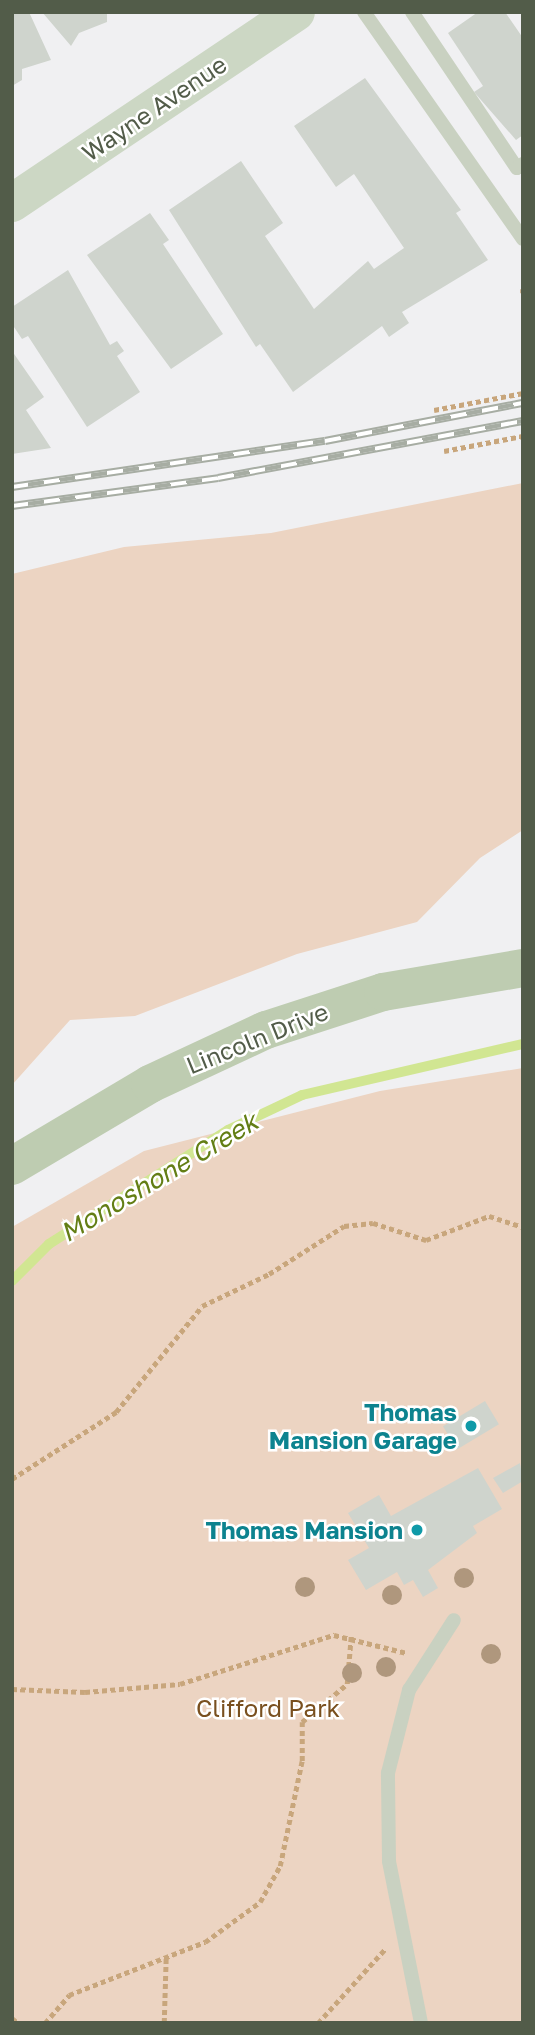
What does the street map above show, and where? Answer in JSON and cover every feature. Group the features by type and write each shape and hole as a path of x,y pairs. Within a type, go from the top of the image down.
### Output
{"main road":[{"name":"Wayne Avenue","path":"12,203 296,12"},
{"name":"Lincoln Drive","path":"12,1166 150,1084 266,1030 383,992 523,968"}],"lane":[{"path":"364,12 523,239"},
{"path":"412,12 517,168 523,164"},
{"path":"421,2023 389,1861 388,1773 395,1731 422,1664 454,1620"}],"path":[{"path":"434,410 523,393"},
{"path":"444,451 523,436"},
{"path":"12,1479 116,1412 174,1334 211,1299 269,1274 344,1226 373,1223 426,1240 489,1216 523,1227"},
{"path":"12,1689 85,1692 180,1684 314,1639 351,1636 388,1644 422,1664"},
{"path":"45,2023 69,1995 205,1942 260,1902 280,1866 302,1761 302,1722 346,1684 351,1636"},
{"path":"317,2023 377,1955 404,1935"},
{"path":"164,2023 166,1956"},
{"path":"12,2018 18,2023"}],"green space":[{"path":"523,483 523,830 480,858 417,922 297,954 135,1016 70,1020 12,1085 12,574 124,547 271,533"},
{"name":"Clifford Park","path":"523,1068 523,2023 12,2023 12,1227 144,1151 380,1091"}],"building":[{"path":"12,12 29,12 51,60 22,69 22,80 12,86"},
{"path":"42,12 107,12 107,22 79,33 71,46"},
{"path":"478,12 505,12 523,38 523,135 516,140 474,92 483,86 448,33"},
{"path":"365,78 461,210 456,213 488,260 402,312 409,323 389,337 382,326 293,392 260,344 256,347 169,210 241,161 283,223 265,236 314,309 368,261 374,269 404,248 354,174 336,187 294,126"},
{"path":"150,213 169,240 163,244 223,334 171,369 87,255"},
{"path":"68,270 110,345 117,341 124,351 117,356 140,392 87,427 28,336 22,339 12,324 12,307"},
{"path":"12,351 44,397 26,410 51,448 12,454"},
{"name":"Thomas Mansion Garage","path":"485,1401 499,1424 457,1449 443,1426"},
{"path":"520,1463 523,1481 503,1493 493,1478"},
{"name":"Thomas Mansion","path":"478,1468 502,1509 473,1526 477,1533 428,1570 438,1588 423,1597 413,1580 404,1585 397,1572 366,1590 348,1560 369,1548 348,1513 379,1495 391,1516"}],"waterway":[{"name":"Monoshone Creek","path":"12,1281 49,1244 228,1130 302,1095 523,1044"}],"railway":[{"path":"12,487 325,441 523,403"},
{"path":"12,506 218,478 523,421"}],"place":[{"name":"Thomas Mansion Garage","path":"471,1426"},
{"name":"Thomas Mansion","path":"417,1530"}]}
